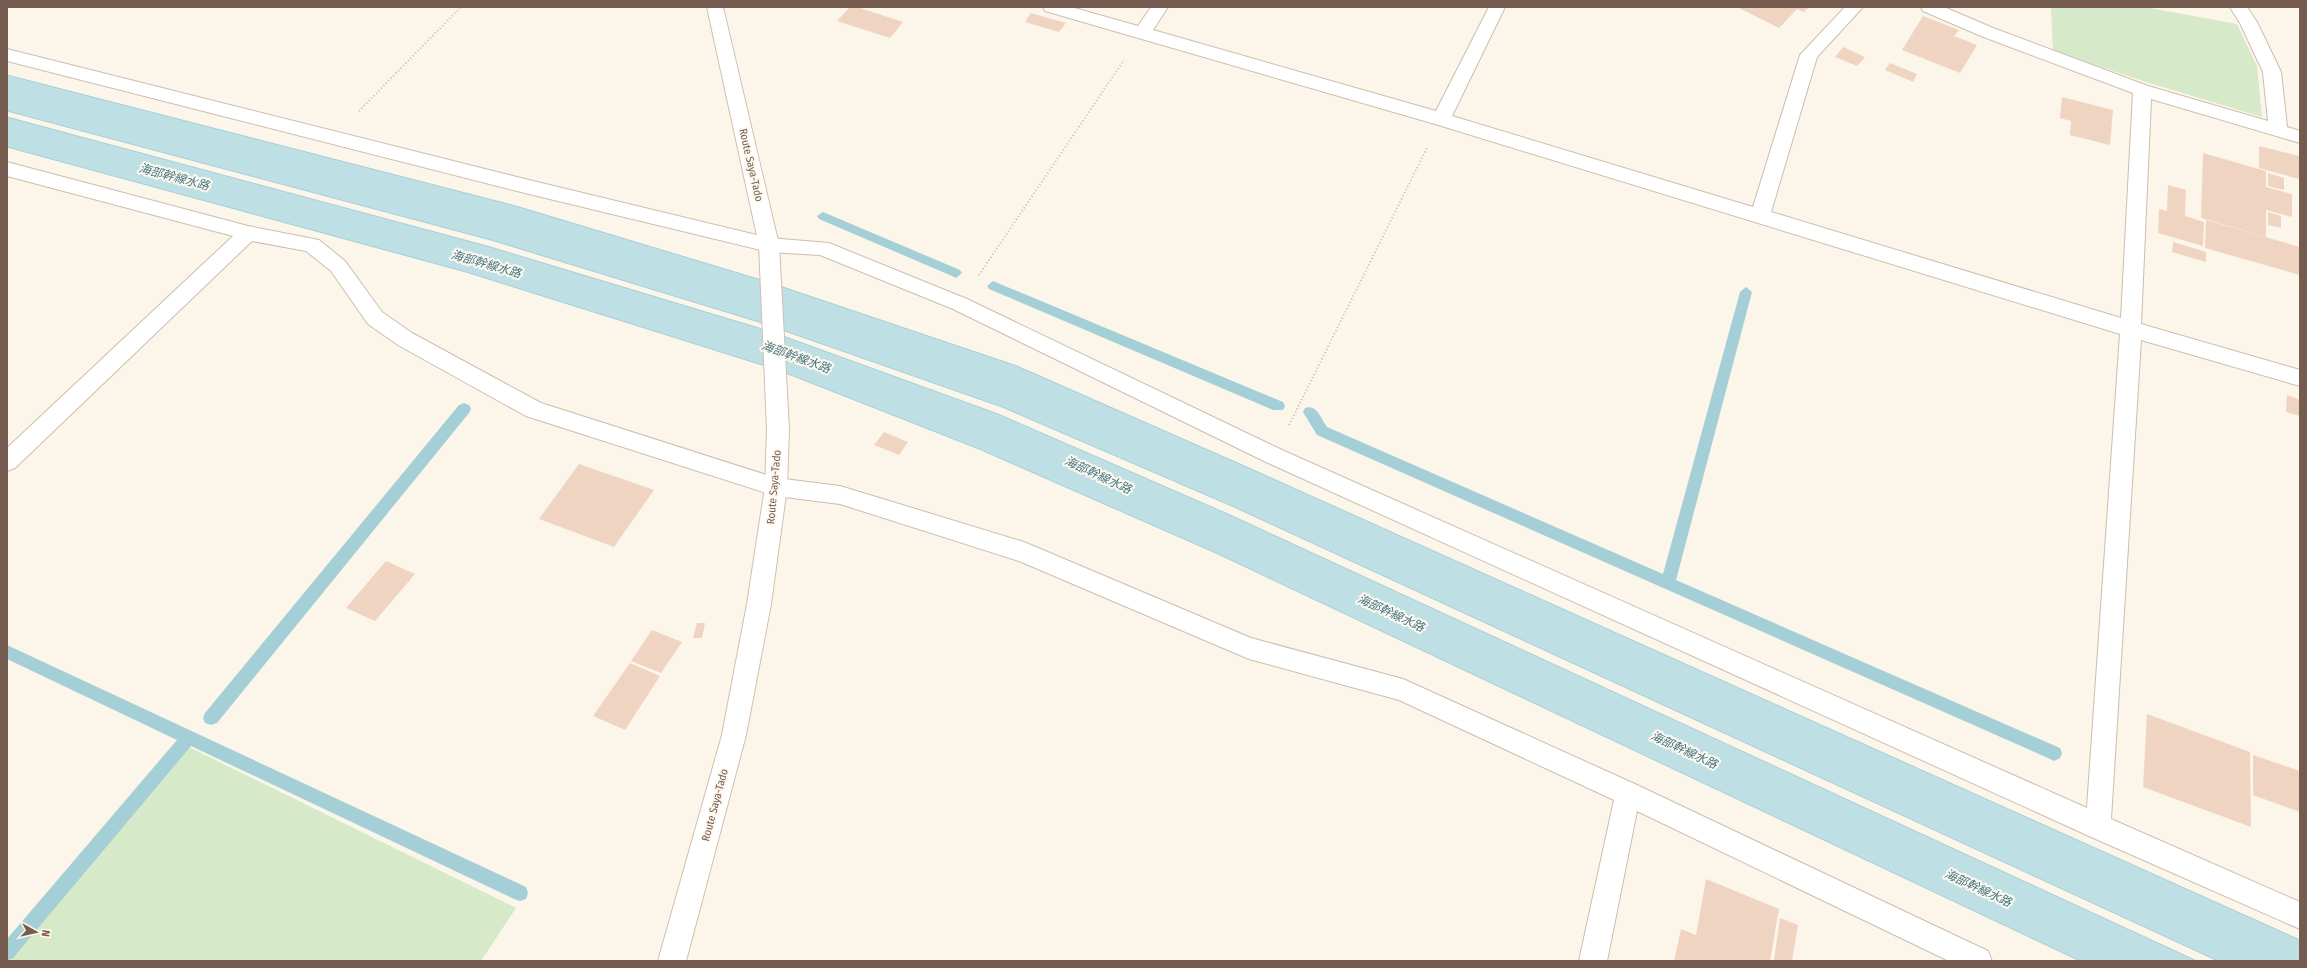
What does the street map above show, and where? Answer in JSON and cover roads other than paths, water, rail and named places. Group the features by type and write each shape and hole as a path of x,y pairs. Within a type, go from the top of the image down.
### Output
{"street":[{"name":"Route Saya-Tado","path":"672,961 734,736 759,604 776,487 778,429 769,245 715,7"},
{"path":"1052,7 1441,119 2131,329 2300,378"},
{"path":"1142,33 1160,7"},
{"path":"1441,119 1497,7"},
{"path":"1760,216 1809,55 1855,7"},
{"path":"1929,7 1987,32 2142,90 2300,137"},
{"path":"2238,7 2248,22 2272,72 2278,130"},
{"path":"7,55 769,245 822,248 960,304 1274,456 2098,827 2300,916"},
{"path":"2098,827 2131,329 2142,90"},
{"path":"7,169 248,233 312,245 338,266 375,318 405,339 534,410 776,487 840,495 1024,552 1249,648 1403,690 1628,794 1978,961"},
{"path":"7,462 248,233"},
{"path":"1592,961 1628,794"}],"water":[{"path":"7,75 516,206 768,282 1017,366 1249,468 2300,940 2300,961 2218,961 1234,507 1002,407 762,323 491,240 7,111"},
{"name":"海部幹線水路","path":"7,117 487,246 772,332 998,414 1228,514 2197,961 2080,961 1218,554 979,449 778,370 466,272 7,147"}],"waterway":[{"path":"823,216 956,273"},
{"path":"993,286 1278,406"},
{"path":"1668,583 1746,292"},
{"path":"211,718 464,409"},
{"path":"1310,412 1322,431 2054,753"},
{"path":"7,652 189,737"},
{"path":"7,952 189,737"},
{"path":"189,737 520,893"}]}
